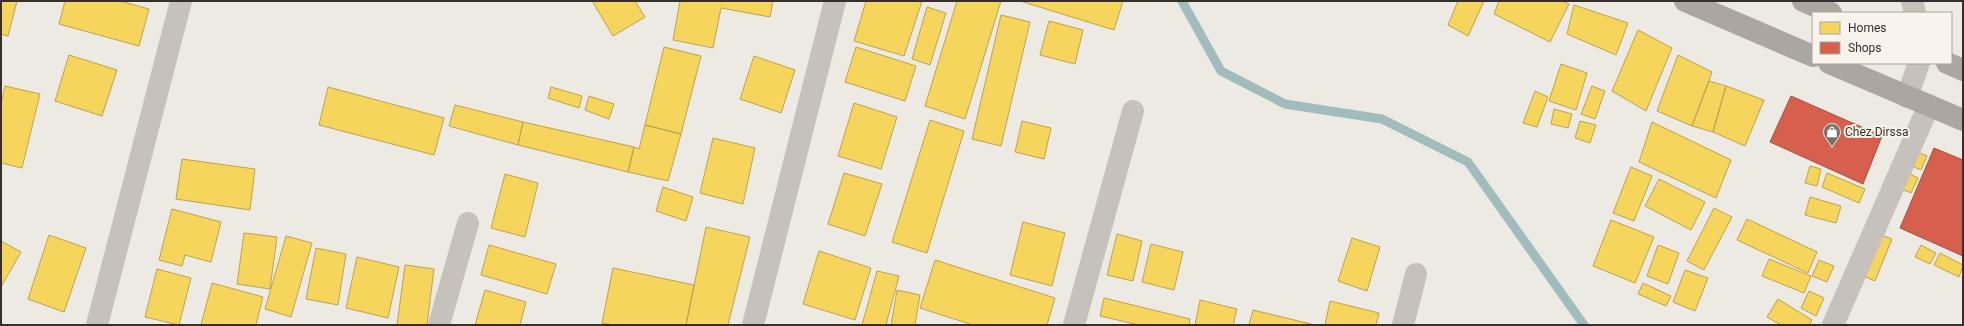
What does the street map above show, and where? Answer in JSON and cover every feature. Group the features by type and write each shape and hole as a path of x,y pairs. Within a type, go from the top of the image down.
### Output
{"main road":[{"path":"1685,1 1812,56"},
{"path":"1803,1 1829,12"},
{"path":"1831,64 1963,120"},
{"path":"1949,64 1963,70"}],"street":[{"path":"97,325 180,1"},
{"path":"753,325 835,1"},
{"path":"1912,1 1915,12"},
{"path":"1907,97 1919,64"},
{"path":"1833,325 1929,106"},
{"path":"1074,325 1133,111"},
{"path":"438,325 468,223"},
{"path":"1404,325 1416,274"}],"building: Homes":[{"path":"1,1 17,1 8,36 1,34"},
{"path":"65,1 120,1 149,9 139,46 59,24"},
{"path":"592,1 635,1 645,17 613,36"},
{"path":"680,1 773,1 770,17 721,8 713,48 673,40"},
{"path":"866,1 922,1 904,56 854,41"},
{"path":"957,1 1001,1 965,119 925,106"},
{"path":"1020,1 1123,1 1114,30"},
{"path":"1458,1 1484,1 1468,36 1448,25"},
{"path":"1499,1 1562,1 1569,4 1550,42 1494,14"},
{"path":"1574,5 1628,23 1616,55 1567,34"},
{"path":"927,7 946,13 930,65 912,59"},
{"path":"1001,15 1030,22 1001,146 972,139"},
{"path":"1049,21 1083,30 1075,64 1040,55"},
{"path":"1638,30 1672,48 1646,111 1612,91"},
{"path":"664,47 701,56 681,134 645,125"},
{"path":"856,47 916,66 905,101 845,82"},
{"path":"69,55 117,70 102,116 55,101"},
{"path":"1678,55 1712,72 1692,126 1657,111"},
{"path":"754,56 795,70 781,113 740,99"},
{"path":"1561,64 1587,73 1576,110 1549,101"},
{"path":"1709,81 1726,86 1713,132 1692,126"},
{"path":"5,86 40,94 22,168 1,163 1,104"},
{"path":"1592,86 1605,91 1595,119 1581,114"},
{"path":"1726,86 1764,100 1745,146 1713,132"},
{"path":"328,87 444,118 434,155 319,125"},
{"path":"551,87 582,96 579,108 548,98"},
{"path":"1535,91 1548,97 1537,127 1523,123"},
{"path":"589,96 614,104 609,119 585,110"},
{"path":"854,103 897,117 881,169 838,156"},
{"path":"455,105 523,122 518,145 449,126"},
{"path":"1554,109 1572,114 1568,128 1551,124"},
{"path":"930,120 964,131 927,253 892,242"},
{"path":"1022,121 1051,128 1044,159 1015,152"},
{"path":"1580,121 1596,125 1590,143 1575,138"},
{"path":"523,122 634,147 628,172 518,145"},
{"path":"1652,122 1731,160 1716,198 1639,162"},
{"path":"645,125 681,134 668,181 628,172 634,147 639,149"},
{"path":"713,138 755,148 743,204 700,193"},
{"path":"1910,149 1927,156 1921,170 1904,163"},
{"path":"182,159 255,169 250,210 176,199"},
{"path":"1810,166 1821,169 1817,186 1805,183"},
{"path":"1631,167 1652,176 1634,221 1613,213"},
{"path":"1904,171 1918,178 1911,193 1897,187"},
{"path":"844,173 882,184 865,236 828,224"},
{"path":"1827,173 1865,189 1859,203 1822,187"},
{"path":"505,174 538,183 525,237 491,228"},
{"path":"1659,179 1705,202 1691,230 1645,206"},
{"path":"663,187 693,197 686,221 656,211"},
{"path":"1810,197 1841,206 1836,223 1805,215"},
{"path":"1714,208 1732,217 1704,270 1687,261"},
{"path":"172,209 221,222 211,262 185,255 182,266 159,260"},
{"path":"1747,219 1817,252 1808,273 1737,240"},
{"path":"1611,220 1654,237 1635,283 1593,266"},
{"path":"1023,222 1065,233 1052,286 1010,275"},
{"path":"706,227 750,237 728,325 686,325"},
{"path":"244,233 277,237 270,289 237,284"},
{"path":"1117,234 1142,241 1133,281 1107,275"},
{"path":"1879,234 1892,239 1875,281 1861,275"},
{"path":"49,235 86,248 64,312 28,299"},
{"path":"286,236 312,243 291,317 265,309"},
{"path":"1352,238 1380,247 1367,291 1338,281"},
{"path":"1,241 21,252 1,287"},
{"path":"1151,244 1183,252 1174,290 1142,282"},
{"path":"489,245 556,264 547,294 481,275"},
{"path":"1658,245 1679,253 1668,284 1647,276"},
{"path":"1921,245 1936,253 1930,264 1915,257"},
{"path":"316,248 346,254 338,305 306,299"},
{"path":"819,251 871,268 855,320 803,304"},
{"path":"1940,253 1963,265 1959,277 1934,265"},
{"path":"357,257 399,267 388,318 346,308"},
{"path":"1769,259 1811,276 1804,293 1762,276"},
{"path":"935,260 1055,298 1047,325 973,325 920,308"},
{"path":"1819,260 1834,266 1827,282 1812,276"},
{"path":"405,265 434,269 427,325 397,325"},
{"path":"613,268 694,285 686,325 613,325 602,323"},
{"path":"157,269 191,278 179,325 145,317"},
{"path":"1685,270 1708,278 1695,311 1673,302"},
{"path":"877,271 899,276 886,325 862,325"},
{"path":"212,283 263,297 256,325 201,325"},
{"path":"1643,283 1671,296 1666,306 1638,294"},
{"path":"485,290 526,302 520,325 475,325"},
{"path":"897,290 920,295 915,325 891,325"},
{"path":"1809,291 1824,298 1816,316 1801,308"},
{"path":"1104,298 1190,319 1189,325 1139,325 1100,316"},
{"path":"1778,299 1812,320 1809,325 1781,325 1767,317"},
{"path":"1200,300 1237,309 1233,325 1195,325"},
{"path":"1330,301 1379,313 1376,325 1325,325"},
{"path":"1253,310 1315,325 1249,325"}],"building: Shops":[{"path":"1791,96 1882,136 1863,184 1770,142"},
{"path":"1934,148 1963,160 1963,256 1900,228"}],"waterway":[{"path":"1182,1 1221,71 1285,104 1382,119 1468,162 1584,325"}],"place":[{"name":"Chez Dirssa","path":"1832,147"}]}
